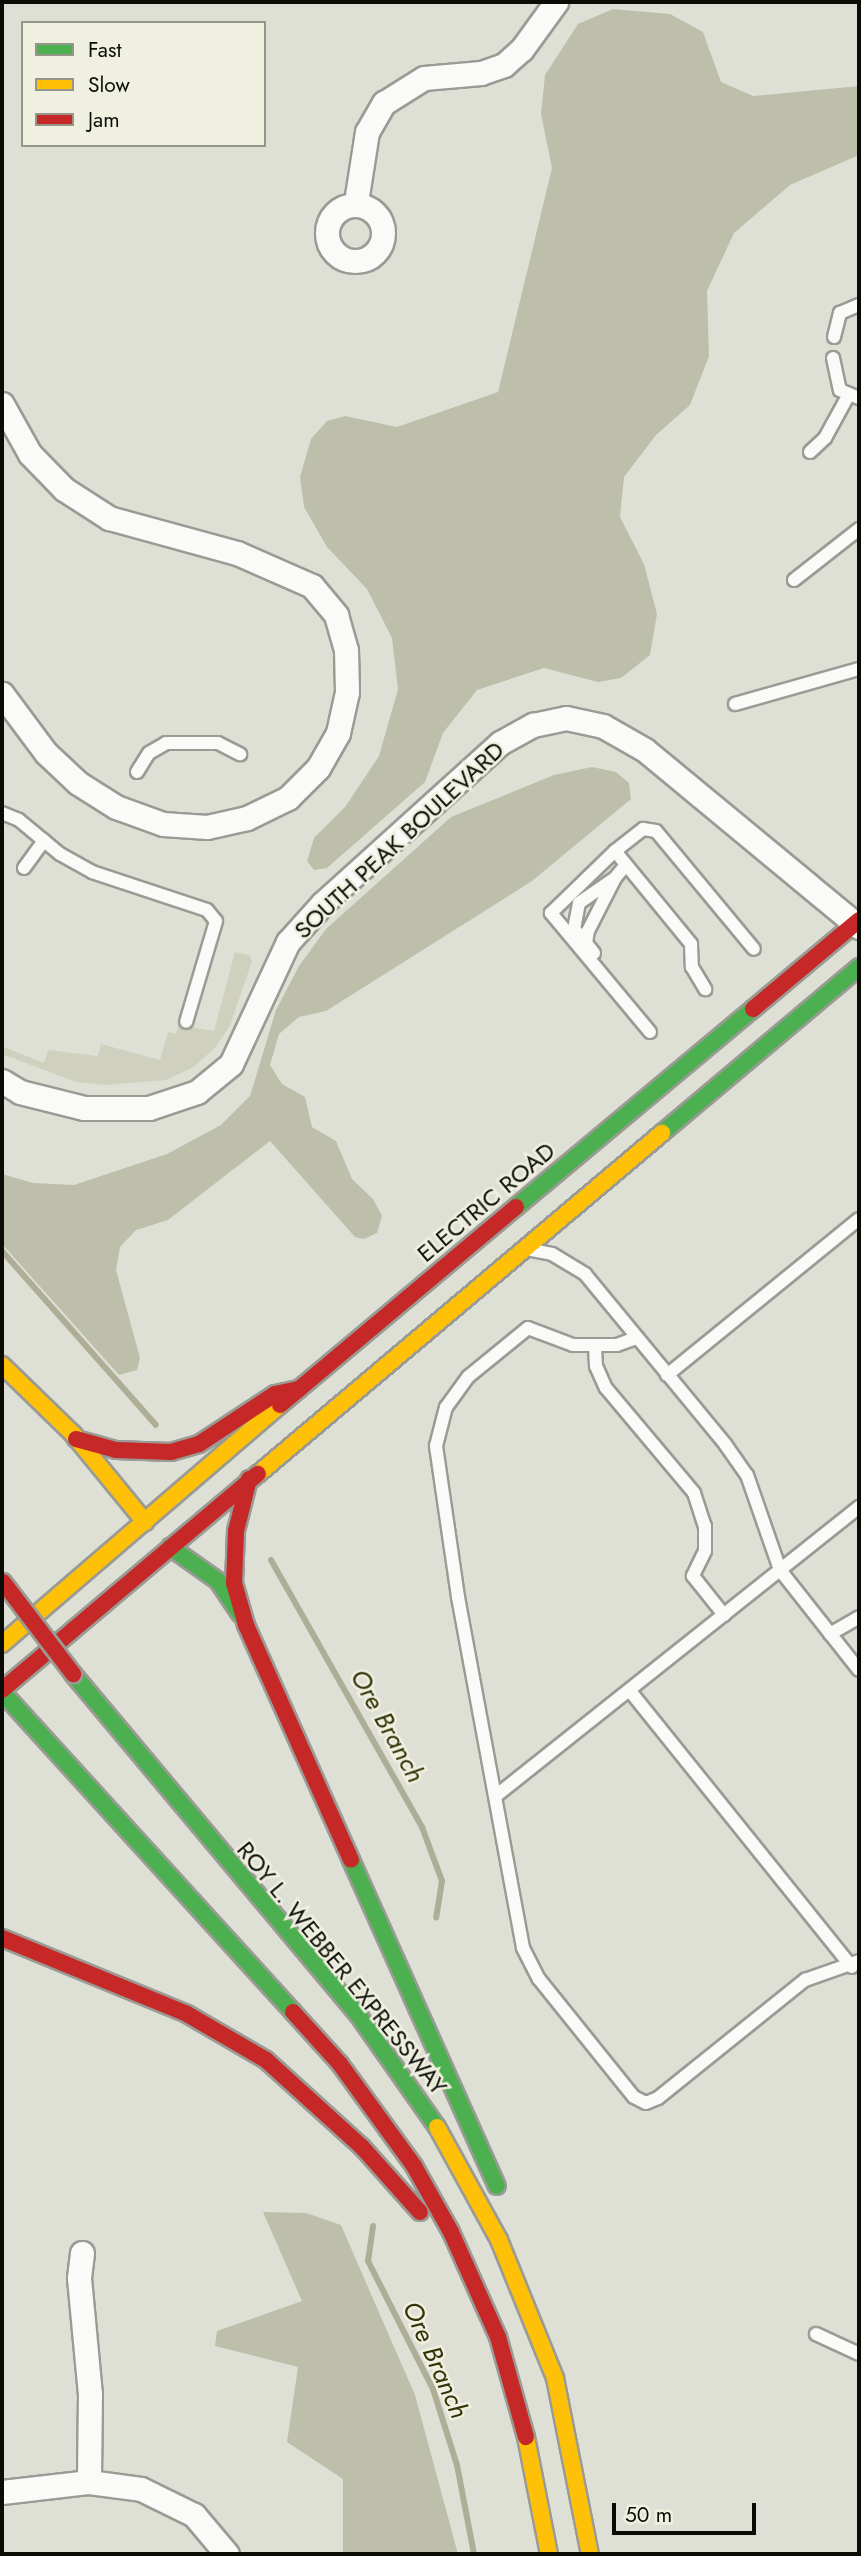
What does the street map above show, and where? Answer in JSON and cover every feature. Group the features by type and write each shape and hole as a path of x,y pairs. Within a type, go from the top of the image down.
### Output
{"main road":[{"name":"ELECTRIC ROAD","path":"2,1644 299,1389 858,923"},
{"path":"549,2554 518,2399 473,2277 414,2166 340,2064 23,1720 2,1691 249,1479 859,967"},
{"path":"2,1365 76,1439 145,1522 170,1547 218,1581 246,1625"},
{"path":"76,1439 116,1450 171,1452 199,1444 275,1394 299,1389"},
{"path":"249,1479 236,1531 234,1583 246,1625 502,2199"},
{"name":"ROY L. WEBBER EXPRESSWAY","path":"2,1581 74,1674 360,2019 424,2103 493,2229 537,2329 573,2451 590,2554"},
{"path":"2,1938 187,2014 265,2060 362,2147 473,2277"},
{"path":"510,2223 537,2329"}],"street":[{"path":"356,202 367,132 384,103 424,78 481,73 504,65 522,50 556,2"},
{"path":"2,404 30,454 64,489 109,517 237,553 312,586 336,615 346,650 347,692 338,733 318,768 288,798 247,818 207,827 163,824 116,807 78,783 46,753 2,694"},
{"name":"SOUTH PEAK BOULEVARD","path":"2,1081 20,1092 84,1108 149,1108 197,1092 231,1063 256,1019 288,942 323,903 500,743 533,725 566,718 603,726 645,750 818,897 858,923"},
{"path":"82,2253 79,2278 90,2394 89,2482"},
{"path":"2,2492 89,2482 141,2489 169,2500 194,2515 227,2554"}],"lane":[{"path":"834,337 840,313 859,305"},
{"path":"810,452 825,438 853,397 835,381 833,358"},
{"path":"794,580 859,529"},
{"path":"735,704 859,669"},
{"path":"137,772 149,753 166,743 218,743 240,754"},
{"path":"2,813 19,820 92,872 194,902 216,921 186,1022"},
{"path":"650,1032 551,913 615,851 643,829 656,831 754,949"},
{"path":"24,868 44,840"},
{"path":"615,851 691,944 692,967 705,989"},
{"path":"616,990 617,979 574,929 579,903 615,878 626,865"},
{"path":"586,943 615,878"},
{"path":"667,1375 859,1219"},
{"path":"522,1250 552,1255 584,1273 667,1375 747,1475 780,1570 859,1670"},
{"path":"629,1691 856,1964 827,1969 805,1980 658,2098 646,2103 634,2097 539,1979 523,1948 436,1472 441,1421 468,1377 528,1328 537,1328 556,1340 596,1347 636,1338"},
{"path":"596,1347 596,1366 606,1388 694,1493 705,1539 705,1551 693,1576 724,1615"},
{"path":"497,1795 859,1507"},
{"path":"830,1634 859,1617"},
{"path":"816,2334 859,2354"}],"green space":[{"path":"613,9 670,14 703,32 721,82 753,96 859,86 859,155 790,185 734,233 707,291 709,356 690,405 656,435 624,477 620,517 644,564 657,614 650,655 621,678 598,682 544,668 477,690 443,733 425,782 327,868 314,870 307,861 314,838 345,807 379,756 398,689 392,638 367,589 327,547 304,507 300,477 311,439 327,421 345,416 397,427 498,392 552,168 541,114 545,75 578,24"},
{"path":"592,767 616,772 629,783 631,799 532,881 326,1011 299,1017 279,1034 270,1065 282,1084 305,1097 312,1127 336,1141 352,1179 373,1199 382,1216 377,1233 364,1239 355,1237 270,1141 168,1220 136,1230 120,1247 116,1270 140,1358 137,1370 119,1375 2,1244 2,1174 33,1183 74,1185 167,1154 221,1125 250,1096 276,1010 299,966 326,929 451,817 554,775"},
{"path":"235,952 249,955 252,961 230,1026 214,1049 192,1068 166,1080 106,1085 76,1082 2,1054 2,1046 44,1063 48,1050 98,1056 101,1044 160,1060 168,1032 176,1034 179,1025 214,1031"},
{"path":"263,2212 306,2213 341,2225 415,2395 458,2554 343,2554 343,2479 287,2442 298,2367 215,2346 217,2331 302,2301"}],"waterway":[{"name":"Ore Branch","path":"2,1251 156,1425"},
{"name":"Ore Branch","path":"271,1560 422,1827 442,1881 436,1918"},
{"name":"Ore Branch","path":"373,2226 368,2261 433,2389 457,2465 474,2554"}],"traffic: fast":[{"path":"662,1133 859,967"},
{"path":"516,1207 753,1009"},
{"path":"170,1547 218,1581 240,1614"},
{"path":"73,1674 361,2019 437,2127"},
{"path":"2,1692 293,2012"},
{"path":"351,1860 497,2186"}],"traffic: slow":[{"path":"258,1474 662,1133"},
{"path":"2,1365 73,1434 145,1522"},
{"path":"2,1644 280,1405"},
{"path":"437,2127 499,2240 555,2378 590,2554"},
{"path":"526,2437 549,2554"}],"traffic: jam":[{"path":"753,1009 859,920"},
{"path":"280,1405 516,1207"},
{"path":"76,1439 116,1450 171,1452 199,1444 275,1394 299,1389"},
{"path":"2,1690 258,1474"},
{"path":"249,1479 236,1531 234,1583 246,1625 351,1860"},
{"path":"3,1582 73,1674"},
{"path":"2,1938 187,2014 266,2060 362,2147 420,2212"},
{"path":"293,2012 340,2064 414,2166 451,2232 498,2337 526,2437"}]}
